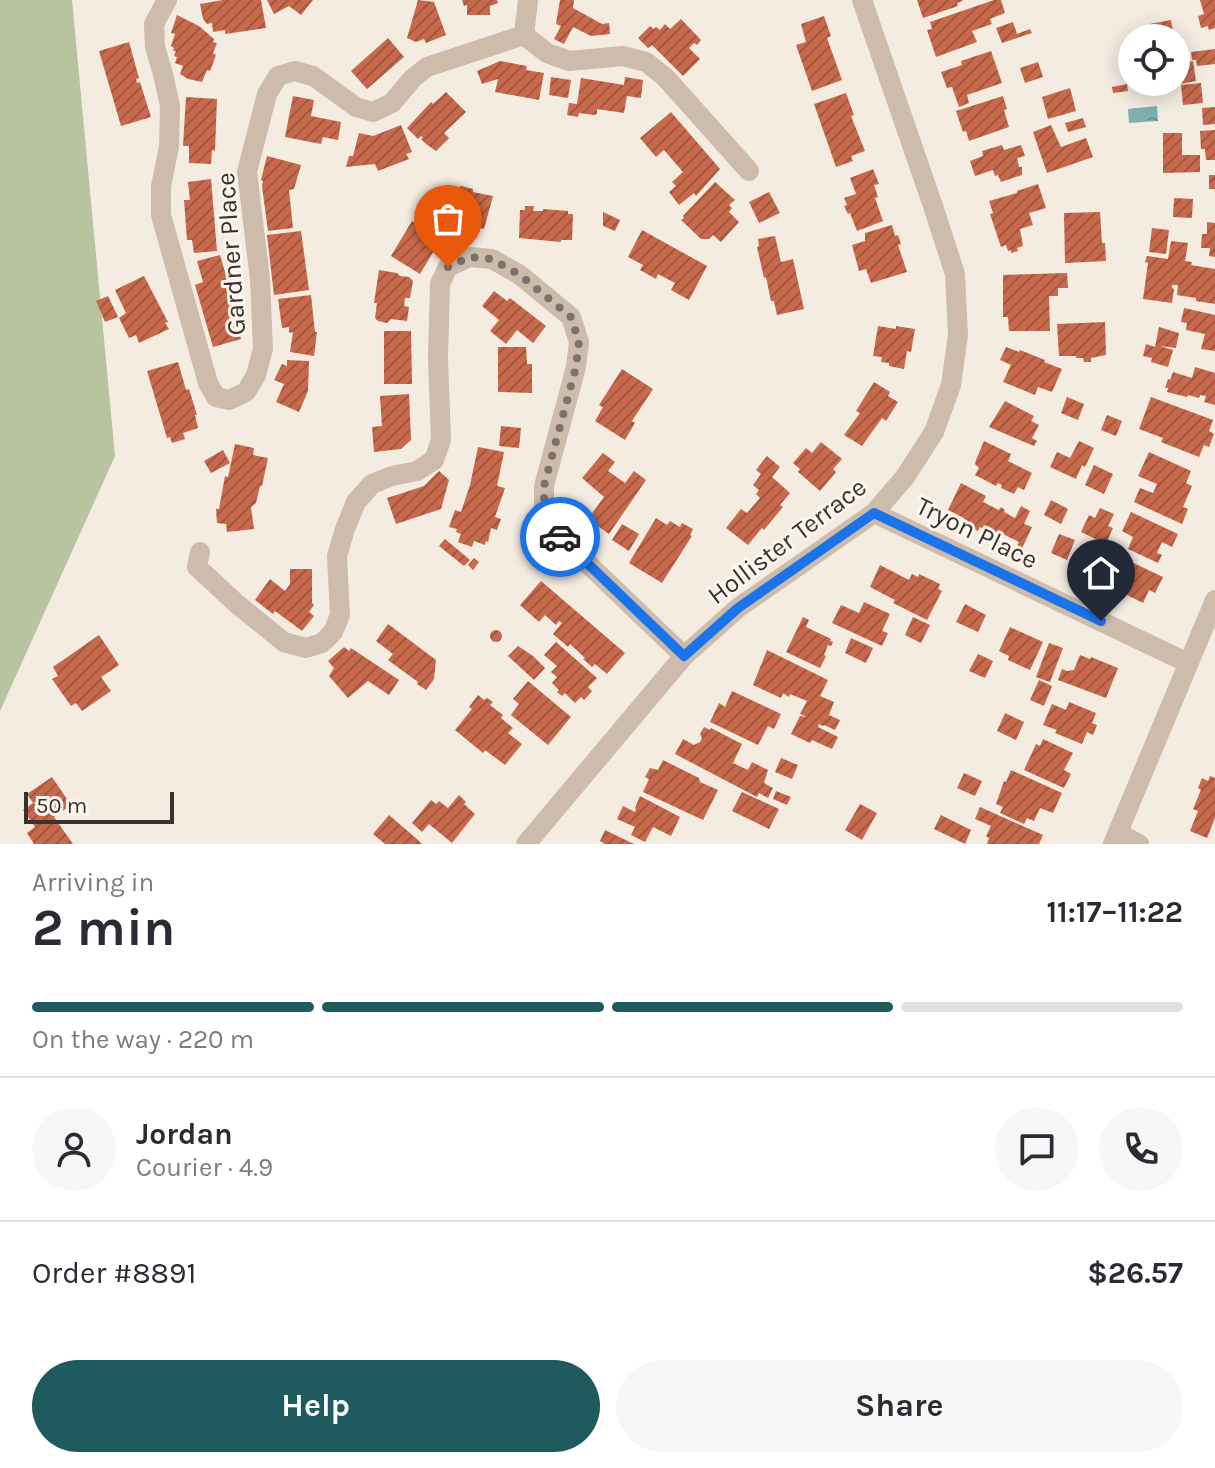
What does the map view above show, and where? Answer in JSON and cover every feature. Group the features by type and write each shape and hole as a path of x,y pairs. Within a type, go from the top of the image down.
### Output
{"street":[{"name":"Gardner Place","path":"167,0 154,24 155,47 170,106 161,215 208,383 216,397 229,400 246,392 256,375 263,349 260,279 247,172 267,94 278,76 295,71 313,76 356,107 373,112 392,103 427,67 524,35"},
{"path":"528,0 524,35 547,53 569,61 623,56 646,62 665,77 749,171"},
{"name":"Hollister Terrace","path":"526,844 684,656 738,608 874,513 905,477 934,432 951,385 958,335 955,274 862,0"},
{"path":"200,552 197,567 284,642 306,648 322,643 333,632 340,615 337,556 356,502 372,484 417,471 434,460 441,440 438,358 440,284 448,267 470,257 492,259 520,275 571,317 579,342 576,367 544,486 544,516 560,537 684,656"},
{"name":"Tryon Place","path":"874,513 1188,663"},
{"path":"1139,844 1116,839 1215,600"}],"green space":[{"path":"0,0 72,0 115,456 0,711"}],"water":[{"path":"1157,106 1158,121 1129,123 1128,109"}],"building":[{"path":"223,0 261,0 266,28 225,34 225,30 213,32 212,23 207,24 203,19 200,4"},
{"path":"267,0 313,0 301,15 289,6 274,14"},
{"path":"418,0 434,2 446,35 426,43 424,39 416,42 407,38"},
{"path":"462,0 497,0 498,3 490,6 490,15 467,15 467,5 464,6"},
{"path":"560,0 574,0 573,8 602,24 609,23 610,34 591,36 573,27 564,44 554,39 561,26 556,24"},
{"path":"917,0 963,1 957,3 958,6 923,18"},
{"path":"1001,0 1005,13 990,19 992,24 972,31 977,42 936,57 927,30 932,29 930,22"},
{"path":"1200,0 1215,0 1215,28 1201,28 1198,16 1204,14"},
{"path":"177,15 199,26 217,43 210,71 207,70 202,82 180,74 183,66 175,63 176,51 171,46 175,34 171,33"},
{"path":"824,16 831,36 827,38 842,80 812,91 796,45 806,42 801,24"},
{"path":"681,19 701,40 689,48 700,59 683,76 652,45 648,48 638,38 650,26 660,30 665,24 670,29"},
{"path":"1171,20 1172,24 1150,24"},
{"path":"1013,22 1017,34 1030,29 1032,33 1002,43 996,28"},
{"path":"388,38 404,57 367,89 351,71"},
{"path":"129,42 139,78 136,79 137,83 140,82 151,117 121,126 99,51"},
{"path":"1215,49 1215,64 1197,66 1196,60 1192,60 1191,52"},
{"path":"991,51 1002,83 967,95 969,103 959,107 952,87 947,88 941,72"},
{"path":"500,61 544,73 539,100 495,92 498,79 482,84 477,71"},
{"path":"1193,61 1196,81 1190,82 1190,62"},
{"path":"1038,62 1043,77 1025,83 1020,68"},
{"path":"551,77 571,80 568,98 549,95"},
{"path":"625,77 643,80 641,98 627,96 624,113 597,109 594,115 567,115 569,103 577,104 581,78 624,85"},
{"path":"1201,83 1203,103 1183,105 1182,96 1190,96 1190,84"},
{"path":"1070,88 1076,111 1048,119 1042,97"},
{"path":"446,92 466,112 444,133 449,138 436,151 421,136 418,139 407,128 431,102 433,104"},
{"path":"846,93 854,115 851,116 865,151 851,156 853,161 836,167 814,104"},
{"path":"293,96 314,100 311,116 341,122 338,140 323,137 321,144 285,137"},
{"path":"1003,96 1009,127 969,141 956,111"},
{"path":"186,97 217,99 215,151 212,150 211,164 189,163 189,146 183,146"},
{"path":"1215,107 1215,124 1203,125 1202,108"},
{"path":"671,112 720,169 696,196 694,193 679,205 669,192 676,186 672,182 683,172 664,150 656,157 640,138"},
{"path":"1083,118 1086,127 1068,132 1065,123"},
{"path":"401,125 412,152 406,154 409,159 378,171 375,164 346,167 349,156 353,156 359,133 373,136"},
{"path":"1051,125 1061,147 1086,138 1093,157 1047,173 1033,132"},
{"path":"1215,130 1215,160 1206,160 1205,149 1201,149 1200,131"},
{"path":"1163,133 1182,133 1182,155 1200,155 1200,172 1163,173"},
{"path":"1002,145 1004,150 1021,145 1025,156 1017,158 1022,175 1001,182 993,170 975,176 970,161 983,156 982,151"},
{"path":"267,156 301,165 294,189 289,190 293,228 268,231 261,180"},
{"path":"873,169 879,184 874,185 878,197 875,198 883,221 857,231 844,206 847,205 844,198 856,194 850,178"},
{"path":"1209,175 1215,175 1215,189 1209,189"},
{"path":"211,179 217,251 194,253 192,240 187,240 184,200 190,200 188,182"},
{"path":"715,182 735,200 729,205 732,208 729,212 739,222 721,242 713,235 709,239 701,239 681,220"},
{"path":"1038,184 1046,208 1029,213 1033,225 1020,229 1023,246 1011,253 1006,245 1001,247 989,201"},
{"path":"461,186 493,196 484,229 459,223 440,235 425,210"},
{"path":"769,192 780,213 759,223 749,202"},
{"path":"1174,198 1193,199 1192,218 1173,217"},
{"path":"525,206 534,206 533,211 543,209 573,214 572,240 561,242 519,238 520,210 525,210"},
{"path":"603,212 620,220 615,231 603,226"},
{"path":"1100,212 1106,261 1065,263 1064,213"},
{"path":"412,221 441,239 420,274 391,256"},
{"path":"1207,222 1215,223 1215,257 1209,256 1210,248 1201,248 1202,234 1207,234"},
{"path":"892,225 901,244 898,245 907,272 871,283 866,269 859,271 852,245 865,241 865,233"},
{"path":"1152,228 1169,230 1166,254 1149,252"},
{"path":"642,230 707,266 689,300 671,290 675,283 658,274 656,279 640,270 643,265 628,257"},
{"path":"301,231 309,290 274,295 267,235"},
{"path":"775,236 781,262 793,259 804,309 777,315 757,247 758,239"},
{"path":"1171,241 1188,243 1185,261 1192,262 1191,265 1215,269 1215,304 1177,295 1178,285 1172,285 1172,303 1143,299 1147,256 1168,259"},
{"path":"220,255 241,339 213,347 195,285 203,282 197,261"},
{"path":"379,270 397,273 413,281 410,298 405,298 404,306 409,307 407,321 391,319 387,323 375,318"},
{"path":"1067,273 1068,288 1058,288 1058,296 1049,296 1050,331 1009,331 1008,317 1003,317 1003,275"},
{"path":"144,276 169,329 139,343 136,335 129,338 119,318 126,313 115,290"},
{"path":"494,291 507,301 510,298 546,326 533,343 517,330 506,344 490,331 499,320 482,306"},
{"path":"311,295 317,332 314,356 290,352 293,332 289,333 289,327 282,328 278,299"},
{"path":"108,296 118,317 105,322 96,301"},
{"path":"1184,308 1215,315 1215,351 1201,349 1205,334 1186,330 1187,323 1181,322"},
{"path":"1105,322 1106,355 1091,358 1091,362 1084,362 1083,358 1076,356 1059,356 1057,324"},
{"path":"878,326 915,329 904,369 889,366 889,363 881,362 882,357 873,356"},
{"path":"1159,327 1179,333 1176,348 1160,346 1173,350 1168,367 1143,356 1146,344 1155,347"},
{"path":"384,331 411,331 412,384 384,384"},
{"path":"498,347 526,347 527,364 532,364 532,393 498,392"},
{"path":"1006,347 1062,369 1052,392 1038,387 1035,395 1003,382 1011,365 1000,360"},
{"path":"287,360 309,361 308,391 299,412 276,402 284,384 274,380 282,364 287,366"},
{"path":"178,362 197,415 198,428 183,433 185,439 172,443 170,437 167,438 147,371"},
{"path":"1195,367 1215,373 1215,405 1204,402 1206,396 1187,397 1167,392 1168,388 1165,388 1173,372 1192,378"},
{"path":"622,369 653,389 632,421 635,423 625,440 595,421 603,407 599,405"},
{"path":"874,382 890,392 888,396 898,402 886,421 882,418 862,446 844,435 860,413 856,411"},
{"path":"409,394 411,440 401,449 374,452 372,427 382,426 380,396"},
{"path":"1067,397 1084,404 1078,420 1061,413"},
{"path":"1151,397 1213,420 1209,431 1214,434 1209,447 1204,445 1199,457 1161,442 1163,438 1139,429"},
{"path":"1005,401 1034,416 1031,421 1039,425 1032,438 1037,441 1034,446 989,427"},
{"path":"1107,415 1122,421 1116,436 1101,430"},
{"path":"501,426 521,428 519,448 499,446"},
{"path":"984,441 1011,454 1008,461 1032,473 1024,490 1018,487 1014,494 1001,488 1002,485 998,483 996,486 975,475 979,468 976,460"},
{"path":"1079,441 1094,448 1076,479 1050,467 1057,452 1070,458"},
{"path":"821,442 842,459 833,469 836,472 820,491 798,472 800,469 793,463 806,448 812,453"},
{"path":"235,444 254,448 253,455 268,458 262,486 256,503 251,507 254,529 227,532 226,524 217,523 216,509 219,509"},
{"path":"478,447 504,452 497,486 505,488 495,517 501,519 497,530 491,528 485,545 474,541 472,547 458,542 461,534 449,527 455,510 461,512"},
{"path":"223,450 230,463 211,473 204,461"},
{"path":"1149,452 1191,471 1186,483 1192,486 1183,507 1188,509 1182,524 1134,502 1140,488 1153,493 1157,484 1138,476"},
{"path":"603,453 615,462 608,471 625,483 634,471 646,480 609,534 588,519 604,497 582,478"},
{"path":"767,456 780,467 772,477 790,493 780,505 783,507 748,545 726,528 741,509 747,513 760,498 756,494 759,490 753,485 761,474 756,470"},
{"path":"1094,465 1113,474 1104,494 1085,485"},
{"path":"439,471 449,480 441,509 396,524 387,498 424,486"},
{"path":"961,483 986,496 983,502 999,510 1001,507 1015,518 1021,506 1030,511 1024,524 1032,527 1019,555 1014,553 1019,542 997,531 996,534 980,527 978,531 962,523 964,518 948,510"},
{"path":"1051,500 1068,509 1061,524 1044,515"},
{"path":"1100,508 1114,514 1108,526 1113,528 1106,544 1081,532 1089,515 1095,518"},
{"path":"1131,512 1178,534 1172,547 1162,542 1157,553 1162,555 1158,563 1128,549 1133,537 1122,531"},
{"path":"656,518 667,525 670,521 693,529 692,536 662,583 629,563"},
{"path":"622,524 639,534 629,551 612,540"},
{"path":"1059,534 1075,540 1067,560 1051,553"},
{"path":"445,539 470,560 464,566 439,546"},
{"path":"1102,548 1163,577 1155,593 1149,590 1143,603 1127,595 1130,589 1117,583 1113,591 1105,587 1107,583 1089,575"},
{"path":"474,558 479,562 473,570 468,565"},
{"path":"880,565 909,580 912,574 918,577 919,574 940,584 938,589 942,591 927,620 870,587"},
{"path":"290,569 312,569 314,605 309,612 314,616 302,631 255,600 270,579 285,591 290,584"},
{"path":"541,581 625,653 607,674 595,664 592,667 570,644 568,647 553,634 562,623 559,621 556,625 545,615 539,622 520,605"},
{"path":"864,602 890,614 882,631 888,633 882,646 832,623 841,605 859,613"},
{"path":"965,604 986,615 978,632 956,622"},
{"path":"803,617 809,620 806,627 833,642 831,646 828,645 820,668 786,652"},
{"path":"913,617 930,625 921,643 905,635"},
{"path":"388,624 436,660 434,679 426,690 388,660 393,654 376,641"},
{"path":"1010,627 1043,642 1030,670 1008,660 1009,656 999,651"},
{"path":"496,630 502,636 496,642 490,636"},
{"path":"99,635 119,665 101,677 111,691 82,711 76,703 71,706 52,679 58,676 53,667"},
{"path":"851,638 873,648 866,663 845,653"},
{"path":"556,642 597,678 588,687 592,691 584,700 581,697 575,703 565,693 562,696 557,692 559,690 552,683 557,677 551,672 557,666 544,655"},
{"path":"1049,643 1063,648 1050,682 1036,677"},
{"path":"518,646 545,668 534,680 508,656"},
{"path":"344,647 349,651 351,648 399,680 389,695 368,681 348,698 329,676 334,668 328,661"},
{"path":"767,650 828,680 820,696 834,702 829,715 840,720 835,730 819,724 818,727 838,737 832,749 791,734 800,716 807,717 800,714 807,701 783,693 781,698 753,685"},
{"path":"978,654 993,661 985,678 969,671"},
{"path":"1080,655 1118,668 1106,698 1058,680 1062,669 1074,670"},
{"path":"1039,680 1052,686 1044,706 1030,700"},
{"path":"528,681 571,717 548,745 511,715 519,704 513,699"},
{"path":"732,691 781,714 774,729 768,726 758,745 710,722 719,703 725,707"},
{"path":"478,695 493,702 490,705 513,728 508,733 522,744 505,765 485,750 483,753 455,730 472,709 469,707"},
{"path":"1069,702 1096,713 1092,723 1097,725 1093,735 1087,732 1082,744 1043,725 1052,704 1066,710"},
{"path":"1005,713 1024,722 1016,740 997,731"},
{"path":"704,727 742,744 733,763 748,770 752,762 768,770 764,783 773,788 768,798 759,793 757,797 675,754 683,739 694,745 700,742"},
{"path":"1043,739 1073,753 1064,770 1071,774 1064,788 1024,770 1036,744 1040,746"},
{"path":"781,758 798,765 792,779 775,772"},
{"path":"663,760 718,790 703,820 643,792 650,768 658,770"},
{"path":"1011,770 1062,793 1053,813 1040,808 1034,821 1027,818 1024,824 1000,813 1003,807 996,804"},
{"path":"964,773 982,781 975,796 957,788"},
{"path":"1210,776 1215,778 1215,818 1207,838 1190,831 1198,811 1193,809 1201,790 1198,788 1202,778 1208,781"},
{"path":"52,777 71,805 54,817 73,844 34,844 27,833 35,827 23,810 33,803 27,794"},
{"path":"776,791 791,797 787,805 773,799"},
{"path":"742,792 779,809 769,829 732,811"},
{"path":"459,795 475,814 452,843 429,824 422,832 412,823 431,800 436,804 439,801 448,808"},
{"path":"640,796 680,817 671,836 653,827 645,842 631,835 635,827 617,819 623,806 635,812"},
{"path":"860,804 877,813 862,840 845,830"},
{"path":"980,807 1043,835 1039,844 987,844 989,838 986,836 991,826 975,819"},
{"path":"389,815 422,844 385,844 373,834"},
{"path":"941,815 971,830 965,844 934,829"},
{"path":"605,830 634,844 605,844 600,841"}],"way so far":[{"path":"448,267 470,257 492,259 520,275 571,317 579,342 576,367 544,486 544,516 560,537"}],"route":[{"path":"560,537 684,656 738,608 874,513 1101,621"}]}
